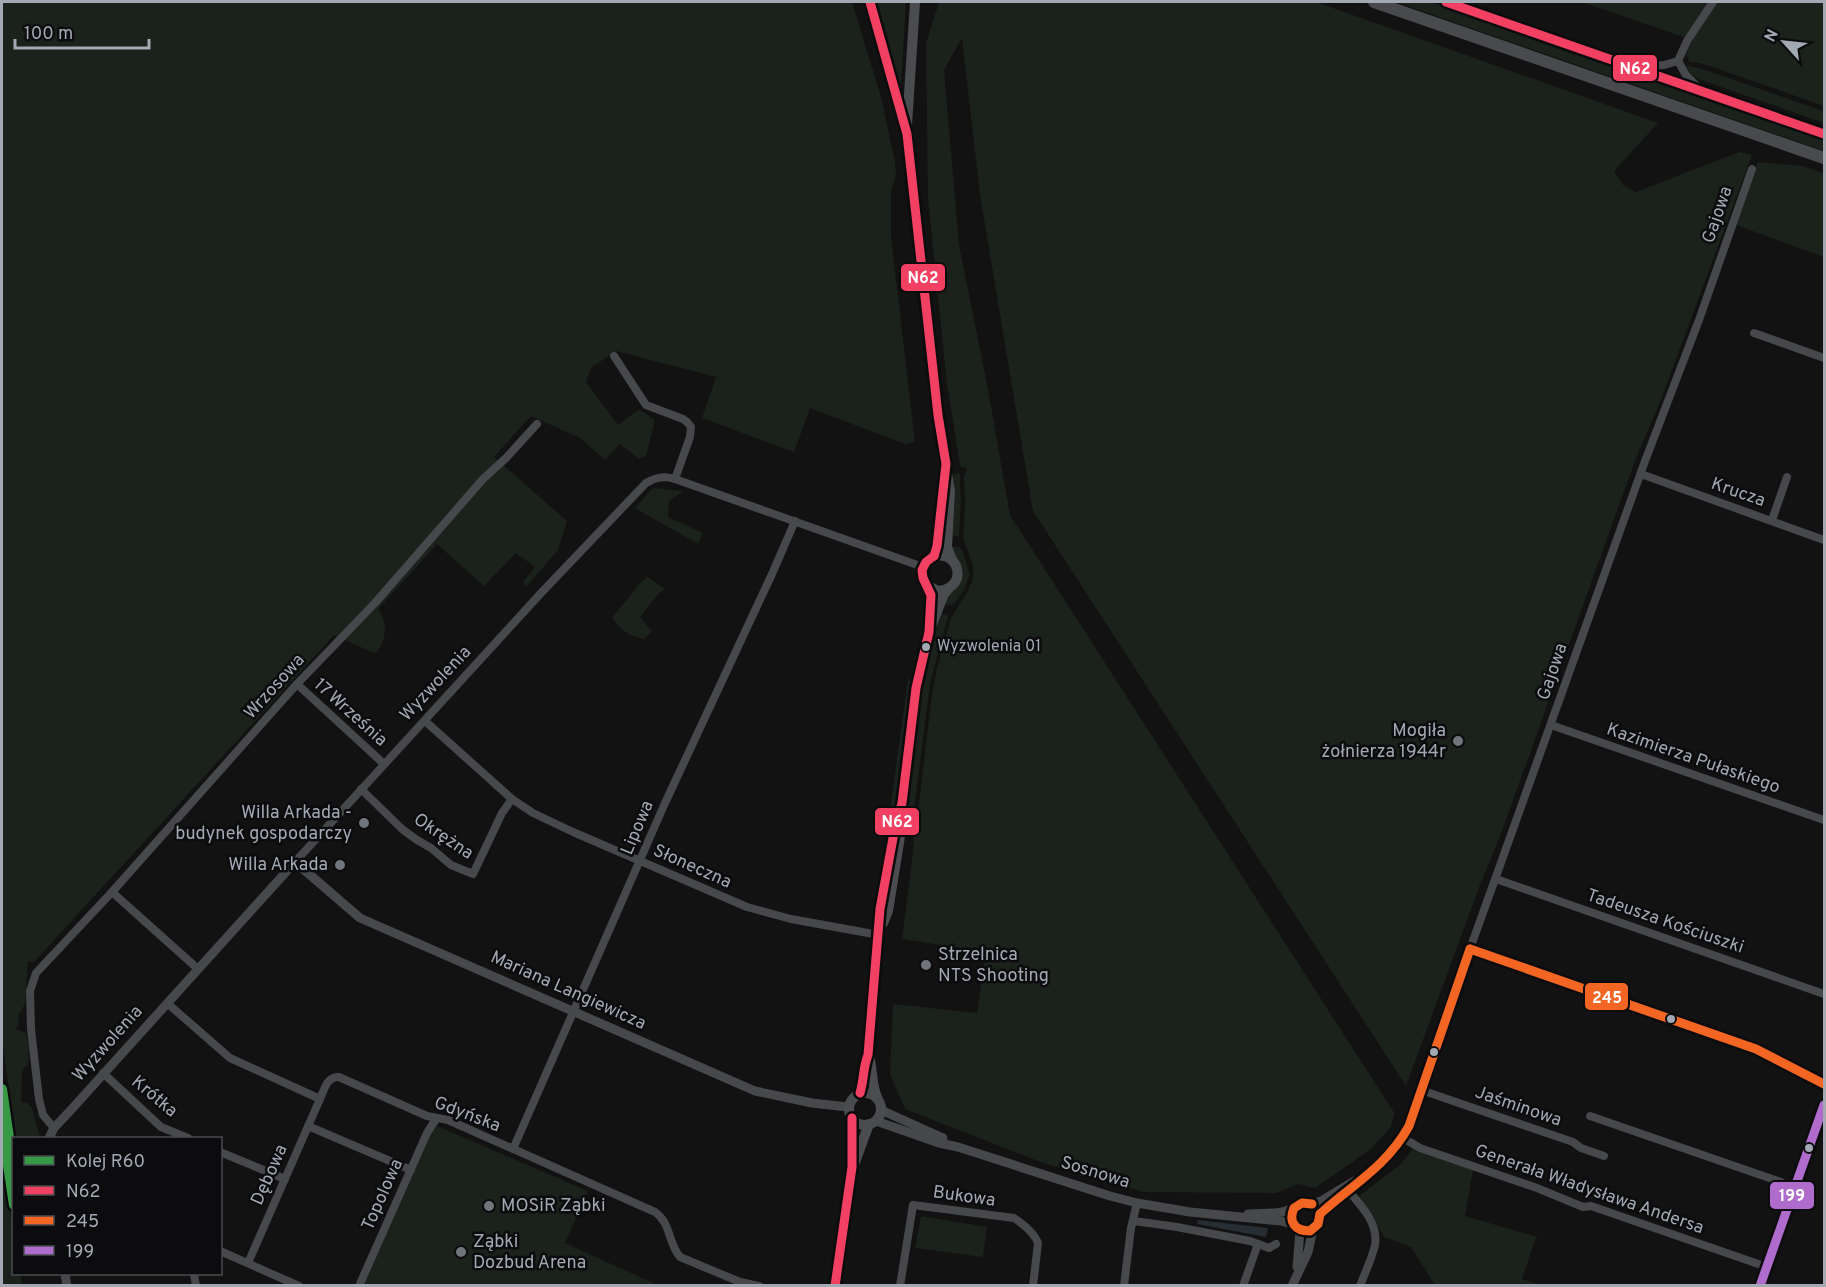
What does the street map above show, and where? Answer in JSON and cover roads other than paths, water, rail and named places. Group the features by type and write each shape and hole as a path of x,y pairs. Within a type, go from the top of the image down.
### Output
{"main road":[{"path":"860,1093 864,1065 868,1055 879,935 888,910 902,830 902,803 916,688 929,632 944,594 955,582 957,574 947,547 950,501 938,415 907,135 870,2"},
{"path":"907,135 915,2"},
{"path":"1374,2 1824,158"},
{"path":"1446,2 1824,134"},
{"path":"934,556 946,470"},
{"path":"929,632 931,595 922,574 923,567 934,556 944,556 952,560"},
{"path":"926,585 938,591 949,588"},
{"path":"852,1167 872,1123 882,1110 872,1083 868,1055"},
{"path":"835,1286 852,1167 853,1128 848,1107 853,1097 860,1093 868,1092 877,1097"},
{"path":"852,1118 859,1124 872,1123"}],"street":[{"path":"1635,67 1664,65 1678,61 1691,34 1713,2"},
{"path":"1678,61 1686,75 1701,90"},
{"name":"Gajowa","path":"1320,1215 1346,1189 1393,1153 1403,1138 1752,169"},
{"path":"1754,333 1824,358"},
{"path":"614,357 646,405 683,419 691,427 690,437 675,479"},
{"name":"Wrzosowa","path":"54,1128 43,1115 39,1099 31,1029 30,991 36,973 112,892 297,684 375,603 483,479 537,424"},
{"name":"Krucza","path":"1641,474 1824,540"},
{"name":"Wyzwolenia","path":"50,1137 54,1128 384,764 645,483 660,477 675,479 923,567"},
{"path":"1772,520 1786,477"},
{"name":"Lipowa","path":"513,1149 640,860 795,521"},
{"name":"17 Września","path":"297,684 384,764"},
{"name":"Słoneczna","path":"425,721 512,799 533,813 564,828 765,914 879,935"},
{"name":"Kazimierza Pułaskiego","path":"1551,726 1824,820"},
{"name":"Okrężna","path":"362,789 402,829 431,848 451,865 473,874 502,813 512,799"},
{"name":"Mariana Langiewicza","path":"295,862 360,918 755,1091 812,1103 848,1107"},
{"name":"Tadeusza Kościuszki","path":"1496,879 1824,994"},
{"path":"112,892 198,969"},
{"path":"1470,949 1756,1049 1824,1084"},
{"path":"167,1003 230,1058 320,1099"},
{"name":"Krótka","path":"104,1073 161,1127 186,1137"},
{"name":"Gdyńska","path":"320,1099 329,1080 339,1077 436,1119 448,1120 655,1212 665,1223 675,1251 680,1257 740,1282 759,1286"},
{"name":"Jaśminowa","path":"1421,1090 1573,1142 1581,1148 1604,1156"},
{"name":"Dębowa","path":"248,1263 320,1099"},
{"path":"1760,1286 1821,1120 1824,1105"},
{"name":"Sosnowa","path":"882,1110 958,1146 1110,1196 1190,1212 1225,1215 1296,1227"},
{"path":"1590,1116 1781,1182"},
{"name":"Topolowa","path":"359,1286 427,1133 436,1119"},
{"name":"Sosnowa","path":"872,1123 939,1143 958,1146"},
{"path":"309,1126 411,1170"},
{"name":"Generała Władysława Andersa","path":"1403,1138 1420,1148 1537,1188 1583,1207 1591,1206 1767,1267"},
{"path":"222,1153 285,1179"},
{"path":"1346,1189 1365,1211 1374,1229 1375,1245 1360,1286"},
{"name":"Gajowa","path":"1312,1204 1346,1189"},
{"path":"1124,1286 1131,1228 1137,1203"},
{"path":"1302,1203 1312,1204 1320,1215 1319,1221 1313,1229 1308,1252 1293,1282 1299,1252 1296,1227 1291,1214 1294,1208 1302,1203"},
{"name":"Bukowa","path":"900,1286 913,1205 1014,1218 1020,1222 1034,1235 1038,1243 1033,1286"},
{"name":"Sosnowa","path":"1225,1215 1283,1212 1294,1208"},
{"path":"1134,1221 1177,1227 1269,1248 1276,1244"},
{"path":"1296,1227 1307,1232 1313,1229"},
{"path":"1243,1286 1258,1244"},
{"path":"222,1252 300,1286"}],"rail line":[{"name":"R60","path":"2,1089 11,1152"},
{"name":"R60","path":"2,1126 12,1192"}],"place":[{"name":"Wyzwolenia 01","path":"926,647"},
{"name":"Mogiła żołnierza 1944r","path":"1458,741"},
{"name":"Willa Arkada - budynek gospodarczy","path":"364,823"},
{"name":"Willa Arkada","path":"340,865"},
{"name":"Strzelnica NTS Shooting","path":"926,965"},
{"name":"MOSiR Ząbki","path":"489,1206"},
{"name":"Ząbki Dozbud Arena","path":"461,1252"}]}
